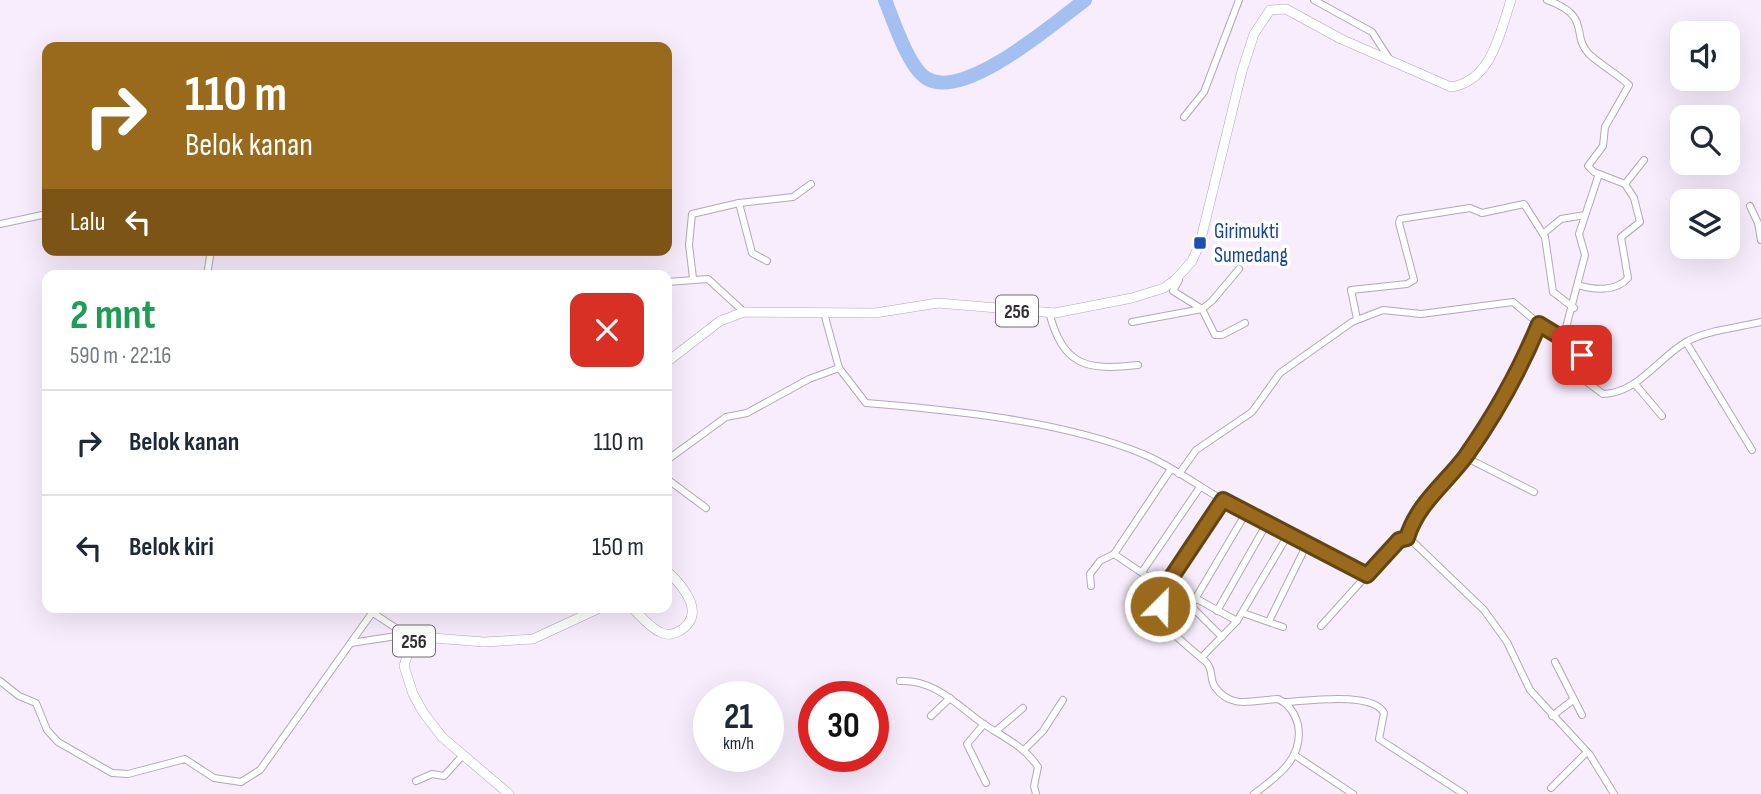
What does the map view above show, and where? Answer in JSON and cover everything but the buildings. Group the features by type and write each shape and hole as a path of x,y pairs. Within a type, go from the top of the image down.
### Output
{"main road":[{"name":"256","path":"672,358 720,321 744,312 880,313 938,303 1049,312 1144,295 1164,288 1180,275 1200,243 1242,71 1264,15 1274,8 1286,9 1447,87 1460,85 1484,68 1492,57 1511,0"},
{"path":"638,613 660,633 674,633 686,625 692,612 689,598 672,577"},
{"name":"256","path":"509,794 433,727 413,694 404,666 414,640 421,637 484,642 533,639 589,613"}],"street":[{"path":"1184,117 1204,92 1239,0"},
{"path":"1314,0 1371,32 1391,61"},
{"path":"1547,0 1571,12 1578,22 1588,52 1629,85 1605,127 1603,146 1589,162 1591,170 1625,184 1634,198 1640,222 1621,237 1628,278 1623,283 1598,290 1578,285"},
{"path":"1625,184 1644,160"},
{"path":"1563,339 1574,308 1585,255 1579,234 1599,174"},
{"path":"694,278 690,253 691,216 739,203 793,197 811,184"},
{"path":"739,203 752,253 768,261"},
{"path":"1357,319 1351,290 1407,284 1414,280 1400,219 1470,208 1484,213 1526,204 1532,222 1544,234 1553,292 1574,308"},
{"path":"1750,206 1758,223 1761,240"},
{"path":"0,224 42,215"},
{"path":"1544,234 1561,219 1585,215"},
{"path":"1132,322 1202,309 1240,269"},
{"path":"1180,275 1173,291 1202,309 1212,331 1218,336 1245,323"},
{"path":"672,281 694,278 710,280 744,312"},
{"path":"1179,474 1196,450 1252,412 1285,368 1357,319 1383,310 1421,314 1507,301 1518,305 1582,355 1587,382 1596,392 1618,394 1635,384 1686,342 1761,322"},
{"path":"1049,312 1058,341 1076,361 1097,367 1138,365"},
{"path":"824,313 839,368 866,404 896,404 1065,432 1133,450 1266,524 1367,575"},
{"path":"1407,538 1420,508 1465,457 1517,375 1539,324"},
{"path":"1686,342 1752,450"},
{"path":"672,456 726,416 747,413 809,379 839,368"},
{"path":"1635,384 1662,415"},
{"path":"1465,457 1534,492"},
{"path":"1091,586 1088,579 1097,565 1114,554 1171,469"},
{"path":"672,483 706,508"},
{"path":"1142,572 1200,487"},
{"path":"1223,500 1165,587 1161,614 1211,668 1213,684 1228,700 1236,703 1269,699 1285,702 1330,699 1373,703 1384,713 1379,739 1382,744 1408,755 1460,793"},
{"path":"1191,607 1246,513"},
{"path":"1217,611 1266,524"},
{"path":"1201,658 1243,613 1288,535"},
{"path":"1321,626 1399,540 1407,538"},
{"path":"1407,538 1443,568 1484,610 1507,642 1530,690 1587,752 1614,794"},
{"path":"1269,621 1307,544"},
{"path":"1114,554 1191,607 1222,638"},
{"path":"1197,599 1237,621"},
{"path":"0,681 19,696 36,703 47,730 58,742 112,773 128,774 185,759 214,778 241,782 260,770 372,613 414,640"},
{"path":"1243,613 1283,627"},
{"path":"351,643 403,635"},
{"path":"1555,662 1582,715"},
{"path":"901,681 917,681 950,698 1024,750 1038,767 1034,786 1036,794"},
{"path":"931,716 950,698"},
{"path":"1552,716 1573,700"},
{"path":"1024,750 1044,731 1063,701"},
{"path":"1254,794 1296,756 1297,722 1285,702"},
{"path":"997,730 1023,708"},
{"path":"984,724 967,744 986,783"},
{"path":"1551,788 1587,752"},
{"path":"416,781 432,774 444,775 463,755"},
{"path":"1296,756 1353,794"}],"waterway":[{"path":"885,0 914,66 928,79 944,83 964,79 1010,56 1085,0"}],"place":[{"name":"Girimukti Sumedang","path":"1200,243"}],"route":[{"path":"1160,606 1165,587 1223,500 1367,575 1399,540 1407,538 1420,508 1465,457 1517,375 1539,324 1570,343 1582,355"}]}
